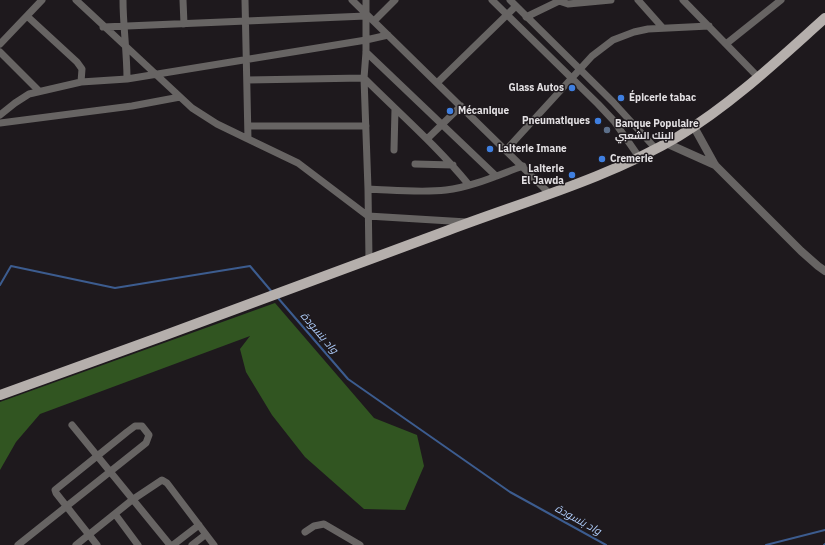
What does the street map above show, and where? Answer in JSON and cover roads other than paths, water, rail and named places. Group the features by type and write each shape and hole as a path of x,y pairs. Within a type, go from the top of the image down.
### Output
{"main road":[{"path":"0,395 549,193 639,157 694,127 759,78 825,18"}],"street":[{"path":"0,44 42,0"},
{"path":"76,0 103,27 180,97 206,118 298,163 368,216 471,222"},
{"path":"122,0 123,26 127,48 127,79"},
{"path":"183,0 184,24"},
{"path":"245,0 249,126 248,139"},
{"path":"352,0 438,82 549,193"},
{"path":"366,0 366,52 364,78 368,189 368,260"},
{"path":"374,21 395,0"},
{"path":"492,0 614,121 639,157"},
{"path":"510,0 617,106 656,149"},
{"path":"526,17 558,1 580,3 612,0"},
{"path":"638,0 662,27"},
{"path":"683,0 759,78"},
{"path":"726,44 781,0"},
{"path":"438,82 516,6"},
{"path":"103,27 366,14"},
{"path":"27,16 77,62 82,72 81,82"},
{"path":"506,150 581,71 592,56 613,40 634,32 662,27 709,26"},
{"path":"0,115 19,100 39,91 81,82 127,79 366,40 388,35"},
{"path":"0,52 39,91"},
{"path":"366,52 496,176"},
{"path":"247,80 364,78 453,164 469,185"},
{"path":"0,123 124,107 180,97"},
{"path":"427,139 461,106"},
{"path":"394,150 395,109"},
{"path":"249,126 366,126"},
{"path":"694,127 715,165 821,268 825,278"},
{"path":"666,143 715,165"},
{"path":"415,164 453,164"},
{"path":"368,189 432,191 469,185 523,166"},
{"path":"72,425 132,500 171,545 199,525"},
{"path":"18,545 68,507 146,443 149,436 146,430 140,425 135,426 56,489 56,493 68,507 97,545"},
{"path":"76,545 132,500 158,481 164,480 214,545"},
{"path":"114,514 138,545"},
{"path":"305,532 324,524 360,545"},
{"path":"192,545 206,534"}],"waterway":[{"name":"واد بنسودة","path":"0,285 11,266 115,288 250,266 272,292"},
{"name":"واد بنسودة","path":"278,298 348,379 510,492 606,545"},
{"name":"واد بنسودة","path":"766,545 825,530"}],"place":[{"name":"Glass Autos","path":"572,88"},
{"name":"Épicerie tabac","path":"621,98"},
{"name":"Mécanique","path":"450,111"},
{"name":"Pneumatiques","path":"598,121"},
{"name":"Banque Populaire البنك الشعبي","path":"607,130"},
{"name":"Laiterie Imane","path":"490,149"},
{"name":"Cremerie","path":"602,159"},
{"name":"Laiterie El Jawda","path":"572,175"}]}
